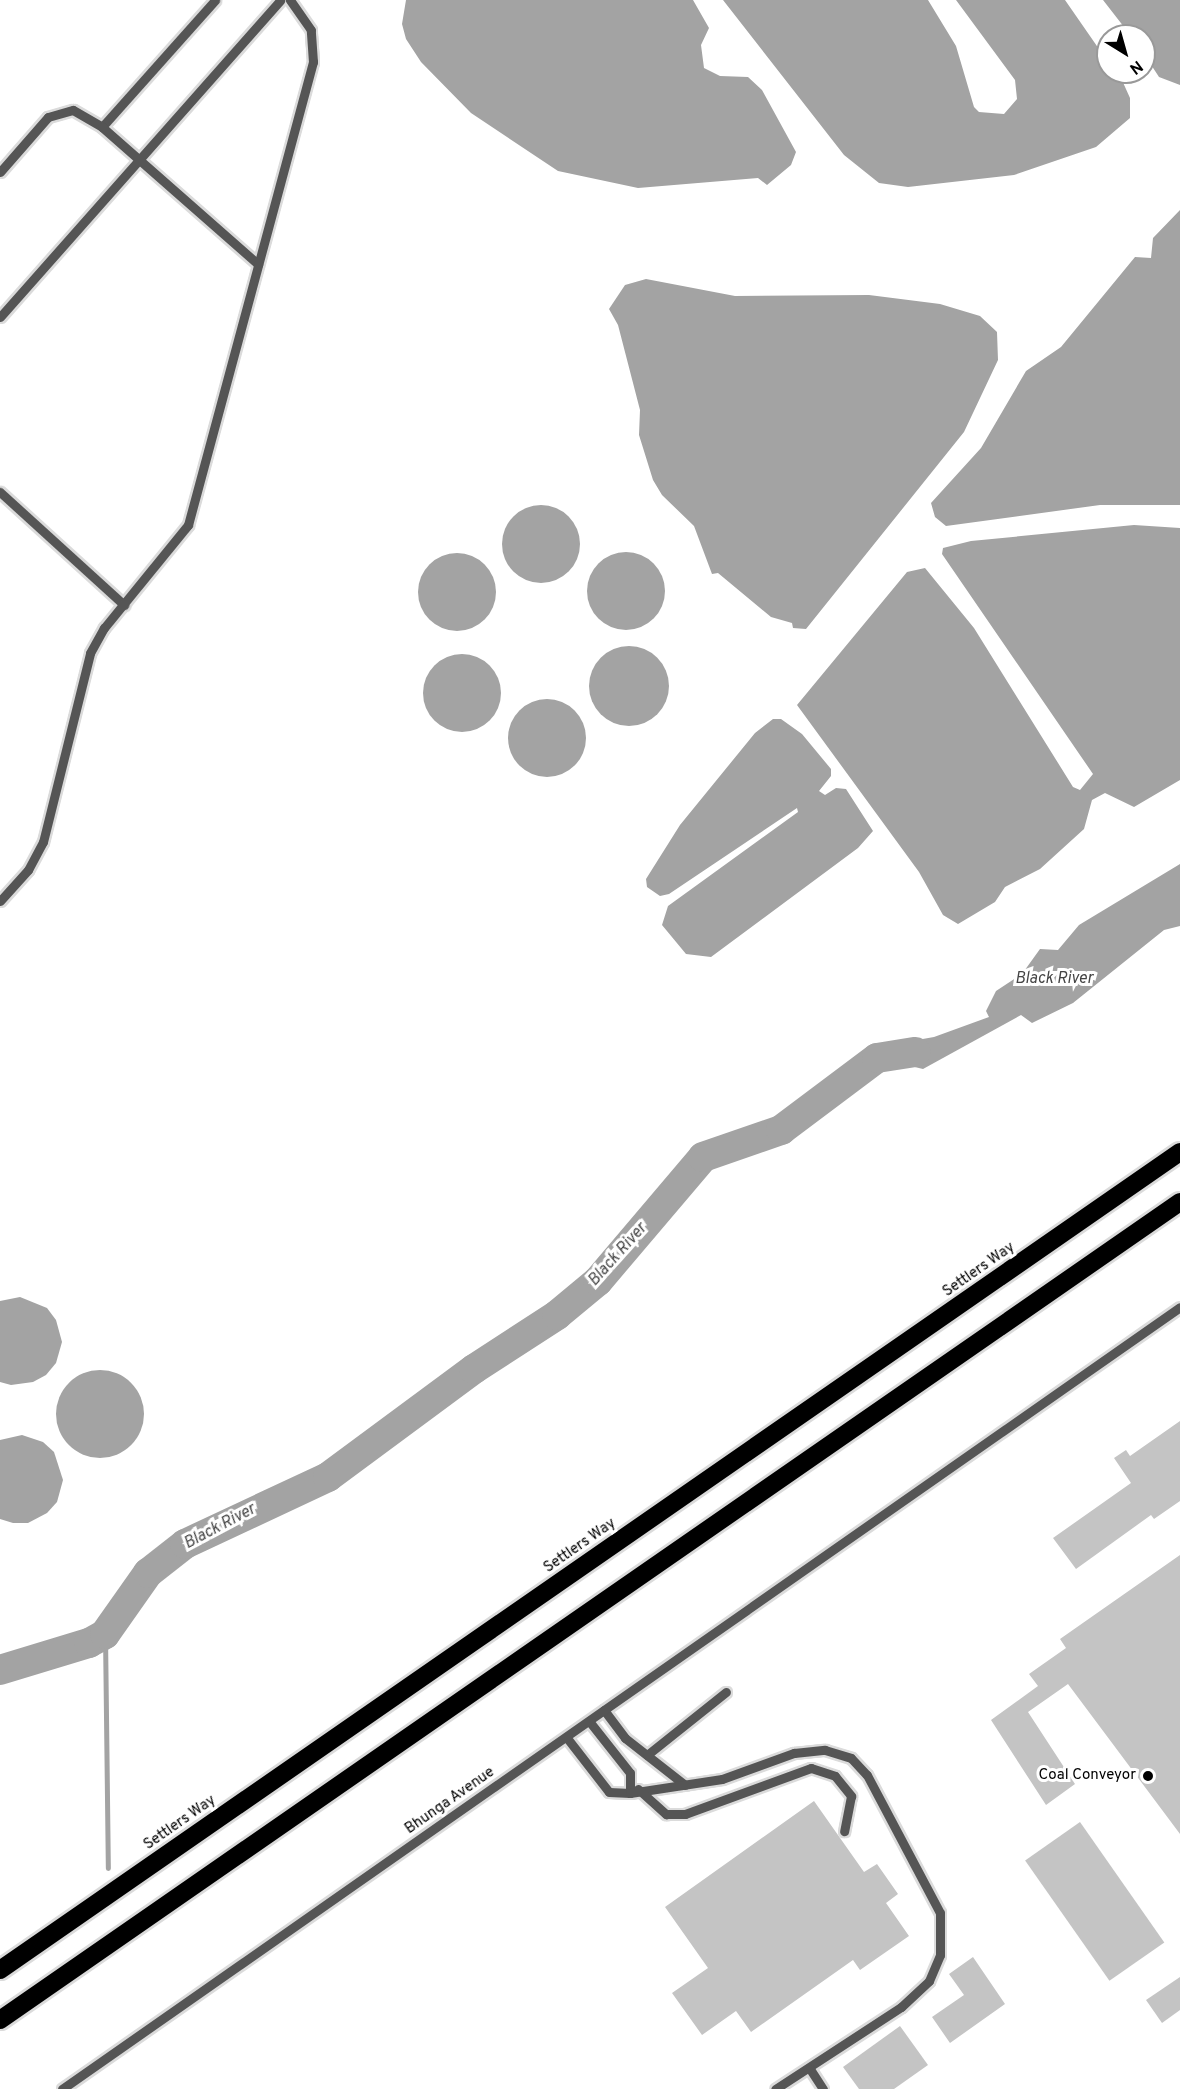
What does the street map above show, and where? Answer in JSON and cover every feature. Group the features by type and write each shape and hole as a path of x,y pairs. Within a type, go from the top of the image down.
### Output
{"highway":[{"name":"Settlers Way","path":"0,1970 1176,1154"},
{"path":"0,2020 1180,1202"},
{"path":"0,1961 53,1933"}],"lane":[{"path":"102,127 215,0"},
{"path":"0,317 280,0"},
{"path":"0,901 37,857 90,653 124,605 188,525 313,62 311,30 290,0"},
{"path":"0,172 48,117 63,110 84,114 102,127 136,161 258,264"},
{"path":"0,492 124,605"},
{"name":"Bhunga Avenue","path":"62,2089 1180,1307"},
{"path":"647,1755 726,1692"},
{"path":"604,1710 625,1738 685,1785"},
{"path":"589,1721 630,1773 634,1791 666,1814 685,1814 811,1768 835,1776 851,1796 844,1831"},
{"path":"567,1737 609,1791 634,1791 722,1779 794,1753 825,1750 851,1758 867,1774 940,1913 940,1955 928,1981 901,2007 810,2069 775,2089"},
{"path":"810,2069 823,2089"}],"water":[{"path":"406,0 693,0 709,28 701,45 704,68 720,76 748,77 762,90 796,152 791,165 767,185 758,178 638,188 558,171 471,113 421,62 406,39 402,24"},
{"path":"723,0 928,0 956,46 974,107 979,112 1004,114 1017,99 1015,80 956,0 1065,0 1096,45 1096,84 1124,84 1130,98 1130,118 1096,147 1014,175 908,187 879,183 844,155"},
{"path":"1103,0 1180,0 1180,85 1159,77 1156,72 1156,24 1122,24"},
{"path":"1180,210 1180,505 1100,505 946,526 935,517 931,503 981,448 1026,371 1061,347 1135,257 1151,258 1153,238"},
{"path":"646,279 735,296 869,295 940,304 980,316 997,332 998,360 964,432 806,629 793,628 792,623 771,617 718,573 712,574 694,526 662,495 653,480 639,435 640,410 618,325 609,309 625,285"},
{"path":"541,505 556,508 569,516 577,529 580,544 577,559 569,572 556,580 541,583 526,580 513,572 505,559 502,544 505,529 513,516 526,508"},
{"path":"1134,525 1180,528 1180,780 1134,807 1105,793 1092,800 1084,829 1040,869 1005,887 995,902 958,924 943,915 919,872 797,705 907,572 925,568 974,628 1073,787 1080,790 1093,774 942,554 943,548 971,541"},
{"path":"626,552 641,555 654,563 662,576 665,591 662,606 654,619 641,627 626,630 611,627 598,619 590,606 587,591 590,576 598,563 611,555"},
{"path":"457,553 472,556 489,570 496,592 493,607 479,624 457,631 442,628 425,614 418,592 421,577 435,560"},
{"path":"629,646 644,649 657,658 666,671 669,686 666,701 657,714 644,723 629,726 614,723 601,714 592,701 589,686 592,671 601,658 614,649"},
{"path":"462,654 477,657 494,671 501,693 498,708 484,725 462,732 447,729 430,715 423,693 426,678 440,661"},
{"path":"547,699 562,702 575,710 583,723 586,738 583,753 575,766 562,774 547,777 532,774 519,766 511,753 508,738 511,723 519,710 532,702"},
{"path":"773,719 781,719 802,734 831,769 831,776 819,791 825,795 836,788 846,789 873,831 858,848 711,957 686,954 662,925 668,906 798,812 797,808 669,894 660,896 647,887 646,879 680,825 755,733"},
{"name":"Black River","path":"1180,864 1180,926 1164,930 1073,1003 1032,1023 1021,1015 923,1069 877,1058 883,1046 934,1037 989,1017 986,1011 996,991 1022,974 1040,949 1058,950 1079,925"},
{"path":"20,1297 47,1308 56,1320 62,1342 56,1363 46,1375 33,1382 11,1385 0,1382 0,1301"},
{"path":"100,1370 117,1373 131,1383 141,1397 144,1414 141,1431 131,1445 117,1455 100,1458 83,1455 69,1445 59,1431 56,1414 59,1397 69,1383 83,1373"},
{"path":"22,1435 43,1442 54,1452 63,1480 57,1502 47,1513 28,1523 13,1523 0,1519 0,1440"}],"building":[{"path":"1180,1421 1180,1501 1154,1519 1151,1515 1076,1569 1053,1538 1131,1483 1114,1458 1126,1450 1130,1456"},
{"path":"1180,1555 1180,1834 1068,1684 1028,1712 1075,1784 1046,1805 991,1720 1038,1686 1029,1674 1066,1648 1060,1639"},
{"path":"814,1801 864,1872 877,1864 898,1894 886,1903 909,1936 860,1970 853,1960 751,2032 736,2011 702,2035 672,1993 708,1968 665,1907"},
{"path":"1080,1822 1164,1942 1109,1981 1025,1860"},
{"path":"973,1957 1005,2004 950,2043 932,2017 964,1995 949,1974"},
{"path":"1180,1977 1180,2010 1162,2023 1146,2000"},
{"path":"900,2026 928,2065 894,2089 859,2089 843,2067"}],"waterway":[{"name":"Black River","path":"0,1670 89,1643 105,1634 148,1573 185,1544 328,1477 474,1369 557,1315 598,1281 703,1157 781,1130 877,1058 916,1052"},
{"path":"105,1634 108,1868"}],"place":[{"name":"Coal Conveyor","path":"1148,1776"}]}
